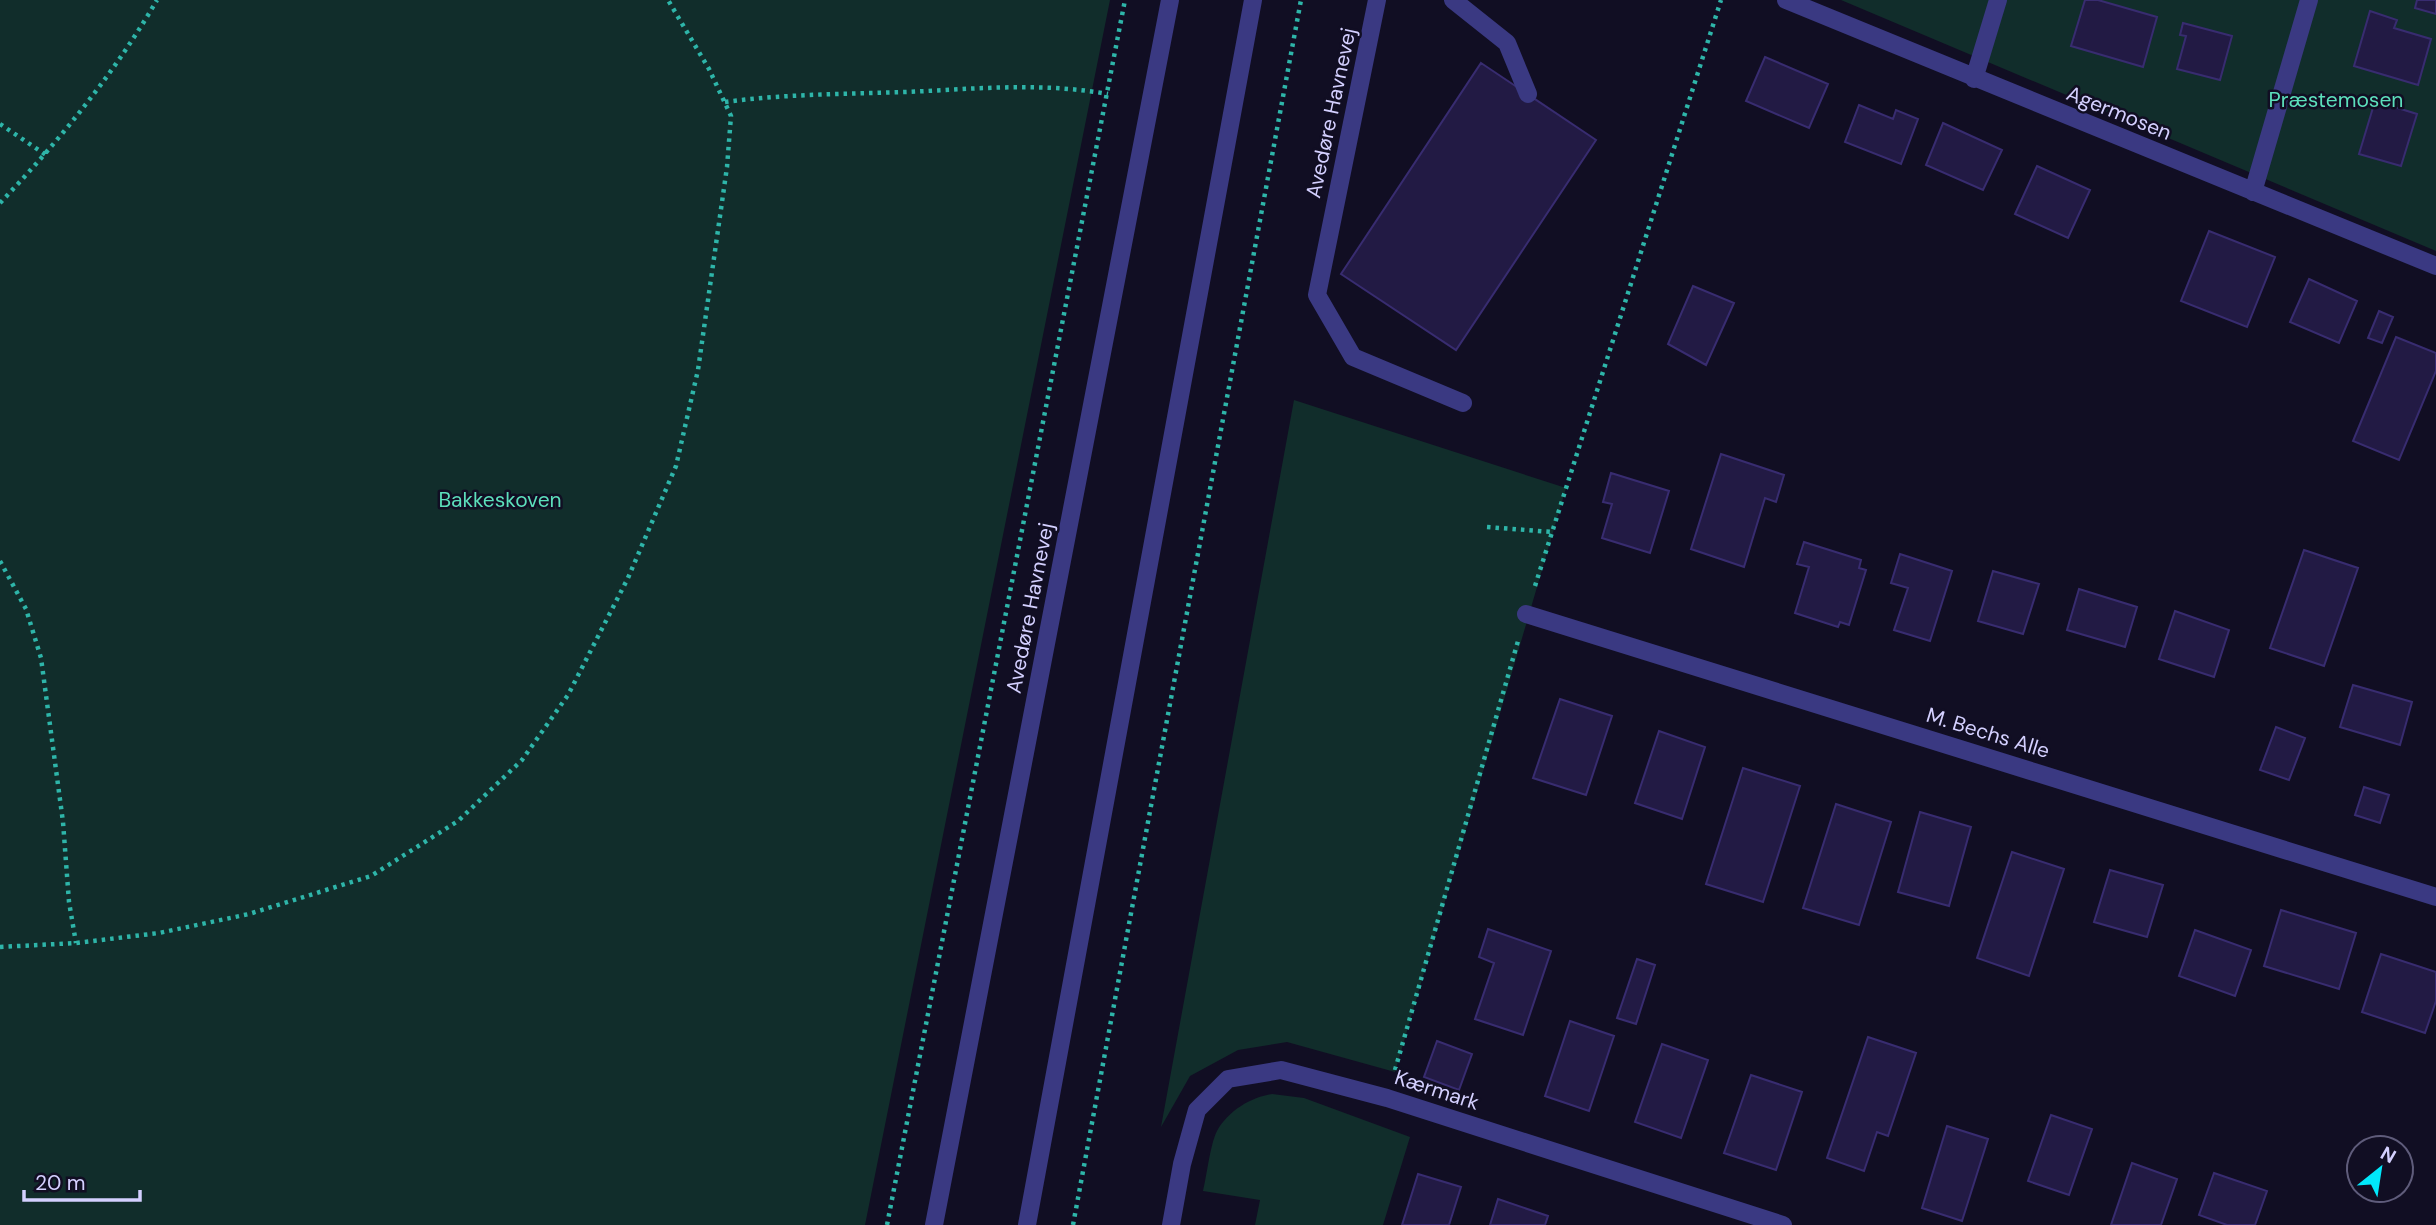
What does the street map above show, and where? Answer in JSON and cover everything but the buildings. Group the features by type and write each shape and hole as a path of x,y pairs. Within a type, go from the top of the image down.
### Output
{"street":[{"name":"Avedøre Havnevej","path":"934,1225 1170,0"},
{"path":"1027,1225 1253,0"},
{"name":"Avedøre Havnevej","path":"1377,0 1317,295 1353,357 1463,403"},
{"path":"1453,0 1507,43 1528,94"},
{"name":"Agermosen","path":"1786,0 2436,266"},
{"path":"1974,79 1998,0"},
{"path":"2253,192 2309,0"},
{"name":"M. Bechs Alle","path":"1526,614 2436,897"},
{"name":"Kærmark","path":"1171,1225 1182,1164 1197,1110 1228,1079 1281,1070 1387,1098 1783,1225"}],"path":[{"path":"0,203 46,155 131,45 157,0"},
{"path":"0,947 76,943 159,933 249,914 371,876 458,821 522,760 568,695 628,578 676,467 698,370 727,167 731,116 709,69 668,0"},
{"path":"887,1225 1125,0"},
{"path":"1073,1225 1301,0"},
{"path":"1387,1098 1526,614 1721,0"},
{"path":"725,102 769,96 986,88 1069,87 1108,94"},
{"path":"0,124 46,155"},
{"path":"1486,527 1552,532"},
{"path":"0,561 26,609 41,658 76,943"}],"green space":[{"name":"Bakkeskoven","path":"0,0 1110,0 865,1225 0,1225"},
{"name":"Præstemosen","path":"1841,0 2436,0 2436,251"},
{"path":"1294,400 1566,488 1395,1072 1287,1042 1238,1050 1190,1076 1161,1127"},
{"path":"1272,1094 1304,1098 1410,1137 1383,1225 1255,1225 1260,1200 1203,1191 1217,1131 1227,1117 1241,1106"}]}
